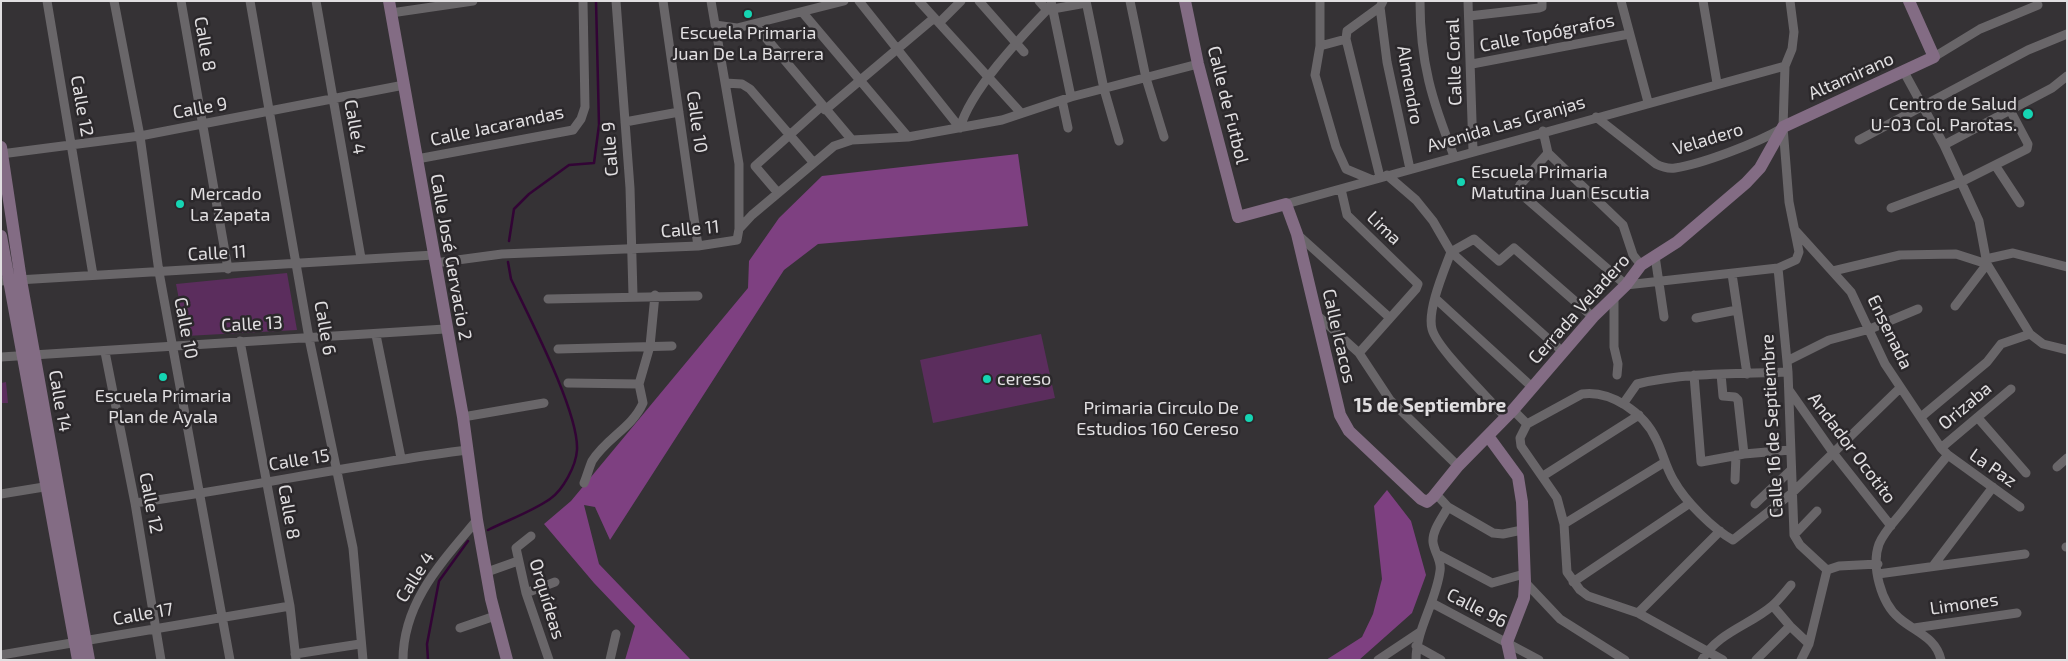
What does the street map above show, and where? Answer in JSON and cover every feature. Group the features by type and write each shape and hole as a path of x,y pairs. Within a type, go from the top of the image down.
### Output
{"main road":[{"name":"Calle de Futbol","path":"1185,1 1198,64 1238,217"},
{"path":"1909,1 1934,57"},
{"name":"Calle José Gervacio 2","path":"390,7 463,417 477,520 495,616 507,660"},
{"name":"Altamirano","path":"1783,127 1848,95 1904,72 1934,57"},
{"name":"Cerrada Veladero","path":"1431,498 1458,466 1508,416 1593,317 1626,285 1641,264 1707,218 1746,183 1760,168 1783,127"},
{"name":"Calle 14","path":"2,151 11,281"},
{"name":"Avenida Las Granjas","path":"1238,217 1286,204"},
{"name":"Calle Icacos","path":"1286,204 1296,234 1340,415 1349,431 1421,499 1431,498"},
{"name":"Calle 14","path":"1,236 29,356 81,642 89,660"},
{"path":"1491,433 1518,477 1522,502 1524,598 1507,642 1510,660"},
{"name":"Calle 14","path":"78,660 81,642"}],"street":[{"name":"Calle 12","path":"47,1 73,145 93,275"},
{"name":"Calle 10","path":"114,1 140,136 159,272 230,660"},
{"name":"Calle 8","path":"181,1 228,269"},
{"name":"Calle 6","path":"250,1 309,338 353,548 360,644 363,660"},
{"name":"Calle 4","path":"316,1 361,258"},
{"path":"390,7 473,1"},
{"name":"Calle Jacarandas","path":"416,159 572,130 581,119 585,107 583,1"},
{"name":"Calle 9","path":"616,1 625,122 633,295"},
{"name":"Calle 10","path":"663,1 698,246"},
{"name":"Calle 11","path":"11,281 228,269 361,258 434,259 502,254 698,246 737,240 739,229 739,164 711,1"},
{"path":"715,26 737,28 755,25 844,1"},
{"path":"859,1 960,128"},
{"path":"919,1 1020,113"},
{"path":"778,194 755,166 788,136 862,81 961,1"},
{"path":"979,1 1024,52"},
{"path":"1039,1 1050,7 1086,2 1104,89 1119,141"},
{"path":"1130,1 1146,78 1164,137"},
{"path":"1320,1 1320,46 1315,75 1346,169 1376,178 1416,200 1433,221 1451,252 1563,352"},
{"path":"1420,1 1423,62 1434,107 1454,156"},
{"name":"Calle Coral","path":"1468,1 1472,64 1473,151"},
{"path":"1469,16 1539,8 1542,7 1542,1"},
{"path":"1621,1 1648,102"},
{"path":"1703,1 1717,84"},
{"path":"1548,153 1520,185 1518,189 1520,193 1626,285 1778,268 1796,260 1798,252 1789,202 1783,127 1785,66 1792,49 1794,32 1790,1"},
{"path":"1376,178 1346,39 1347,32 1382,4"},
{"name":"Almendro","path":"1382,4 1387,62 1410,169"},
{"path":"1934,57 1980,30 2038,5"},
{"path":"960,128 964,112 988,78 1050,7"},
{"path":"1050,7 1071,97"},
{"path":"803,13 908,137"},
{"path":"755,25 852,140"},
{"name":"Calle Topógrafos","path":"1472,64 1629,34"},
{"path":"1859,140 2028,50 2067,34"},
{"path":"1320,46 1346,39"},
{"path":"739,229 752,215 834,146 852,140 908,137 1002,120 1071,97 1198,64"},
{"name":"Avenida Las Granjas","path":"1286,204 1543,131 1785,66"},
{"path":"1904,72 1922,108 1944,145 1979,221 1987,261 2030,334 2043,344 2067,350"},
{"path":"1944,145 2052,88 2067,76"},
{"path":"725,83 742,84 750,89 788,136 813,162"},
{"name":"Calle 9","path":"2,151 73,145 140,136 404,85"},
{"path":"1062,100 1068,128"},
{"path":"1891,208 1961,182 2029,147 2010,110"},
{"path":"625,122 679,112"},
{"name":"Veladero","path":"1596,117 1656,164 1664,168 1674,168 1764,139 1783,127"},
{"path":"1543,131 1548,153 1623,225 1633,255 1641,264"},
{"path":"1995,166 2020,203"},
{"name":"Lima","path":"1345,187 1347,215 1418,284 1390,318"},
{"name":"Ensenada","path":"1795,230 1851,292 1885,364 1941,448 1948,455"},
{"path":"1296,234 1390,318 1360,353"},
{"path":"1527,424 1508,416 1453,360 1435,337 1432,329 1436,299 1451,252 1474,239 1499,261 1514,248 1593,317"},
{"path":"1833,271 1900,256 1956,254 1974,261 1987,261 2013,253 2067,267"},
{"path":"1655,256 1664,317"},
{"path":"1955,306 1987,261"},
{"name":"Calle 16 de Septiembre","path":"1778,268 1788,372 1790,470 1794,536 1800,545 1827,570"},
{"path":"1732,274 1747,374"},
{"path":"548,299 633,295 698,296"},
{"path":"584,483 592,461 615,436 632,422 643,403 639,384 650,346 654,295"},
{"path":"1614,297 1614,347 1617,375"},
{"path":"1436,299 1532,387"},
{"path":"1787,361 1829,340 1870,329 1918,309"},
{"path":"1696,318 1737,310"},
{"path":"1316,315 1360,353 1390,400 1458,466"},
{"name":"Calle 13","path":"1,357 105,352 240,341 376,335 446,329"},
{"path":"1920,417 1987,362 2001,344 2030,334"},
{"path":"376,335 401,458"},
{"name":"Calle 8","path":"240,341 290,606 296,657"},
{"path":"558,349 672,346"},
{"name":"Calle 12","path":"105,352 135,503 161,660"},
{"path":"1623,404 1637,384 1694,375 1788,372"},
{"path":"1721,374 1723,396 1738,400 1740,454 1735,480"},
{"path":"1694,375 1701,462 1740,454 1790,450"},
{"path":"568,383 639,384"},
{"path":"1723,660 1705,656 1638,613 1588,596 1573,582 1567,572 1565,562 1564,524 1557,498 1521,446 1520,438 1527,424 1582,394 1590,393 1623,404 1648,425 1656,439 1674,483 1690,503 1720,531 1730,538 1737,538 1792,493 1900,388"},
{"name":"Andador Ocotito","path":"1788,389 1834,454 1891,526"},
{"name":"Orizaba","path":"1941,448 2011,389"},
{"path":"463,417 544,403"},
{"path":"1543,476 1638,415"},
{"path":"1978,418 2026,473"},
{"name":"Calle 15","path":"135,503 337,471 401,458 467,450"},
{"path":"1942,660 1927,636 1891,610 1884,598 1878,569 1877,552 1880,542 1891,526 1948,455"},
{"name":"La Paz","path":"1948,455 2020,506"},
{"path":"2057,467 2067,458"},
{"path":"1564,524 1665,462"},
{"path":"1755,504 1790,470"},
{"path":"1,494 52,486"},
{"path":"1933,566 1993,487"},
{"path":"1431,498 1493,533 1503,534 1522,530"},
{"path":"1573,582 1690,503"},
{"path":"1416,660 1416,646 1432,603 1441,570 1439,555 1433,544 1434,534 1448,507"},
{"path":"1794,536 1817,512"},
{"name":"Calle 4","path":"403,660 403,642 408,620 418,598 433,573 477,520"},
{"path":"1638,613 1720,531"},
{"name":"Orquídeas","path":"531,536 516,548 526,593 549,660"},
{"path":"1802,660 1809,644 1827,570 1839,566 1878,569 1933,566 2025,554"},
{"path":"1439,555 1492,584 1525,578 1560,620 1625,660"},
{"path":"487,572 518,561"},
{"path":"526,593 555,582"},
{"path":"1705,656 1722,637 1772,606 1791,586"},
{"name":"Calle 96","path":"1432,603 1539,660"},
{"name":"Calle 17","path":"2,655 290,606"},
{"path":"1772,606 1809,644"},
{"name":"Limones","path":"1914,628 2017,613"},
{"path":"460,628 495,616"},
{"path":"1756,660 1790,626"},
{"path":"1378,660 1420,632"},
{"path":"610,660 616,634"},
{"path":"296,657 360,644"},
{"path":"1416,646 1441,660"},
{"path":"1,651 3,660"}],"shaded area":[{"path":"1018,154 1028,226 818,244 784,270 610,540 595,507 584,505 599,564 691,660 625,660 635,626 594,583 544,524 571,501 748,288 749,261 779,218 822,176"},
{"path":"287,273 297,330 186,336 176,284"},
{"name":"cereso","path":"1041,334 1055,398 933,423 920,360"},
{"path":"6,382 8,403 1,403 1,383"},
{"path":"1387,490 1411,521 1426,575 1412,613 1359,660 1326,660 1362,637 1373,614 1382,579 1374,506"}],"waterway":[{"path":"509,241 514,209 529,194 569,165 594,163 599,125 596,1"},
{"path":"488,530 535,508 555,495 564,484 571,470 577,450 575,433 562,389 511,279 508,262"},
{"path":"428,660 427,644 439,581 468,541"}],"place":[{"name":"Escuela Primaria Juan De La Barrera","path":"748,14"},
{"name":"Centro de Salud U-03 Col. Parotas.","path":"2028,114"},
{"name":"Escuela Primaria Matutina Juan Escutia","path":"1461,182"},
{"name":"Mercado La Zapata","path":"180,204"},
{"name":"Escuela Primaria Plan de Ayala","path":"163,377"},
{"name":"cereso","path":"987,379"},
{"name":"Primaria Circulo De Estudios 160 Cereso","path":"1249,418"}],"district":[{"name":"15 de Septiembre","path":"1430,406"}]}
